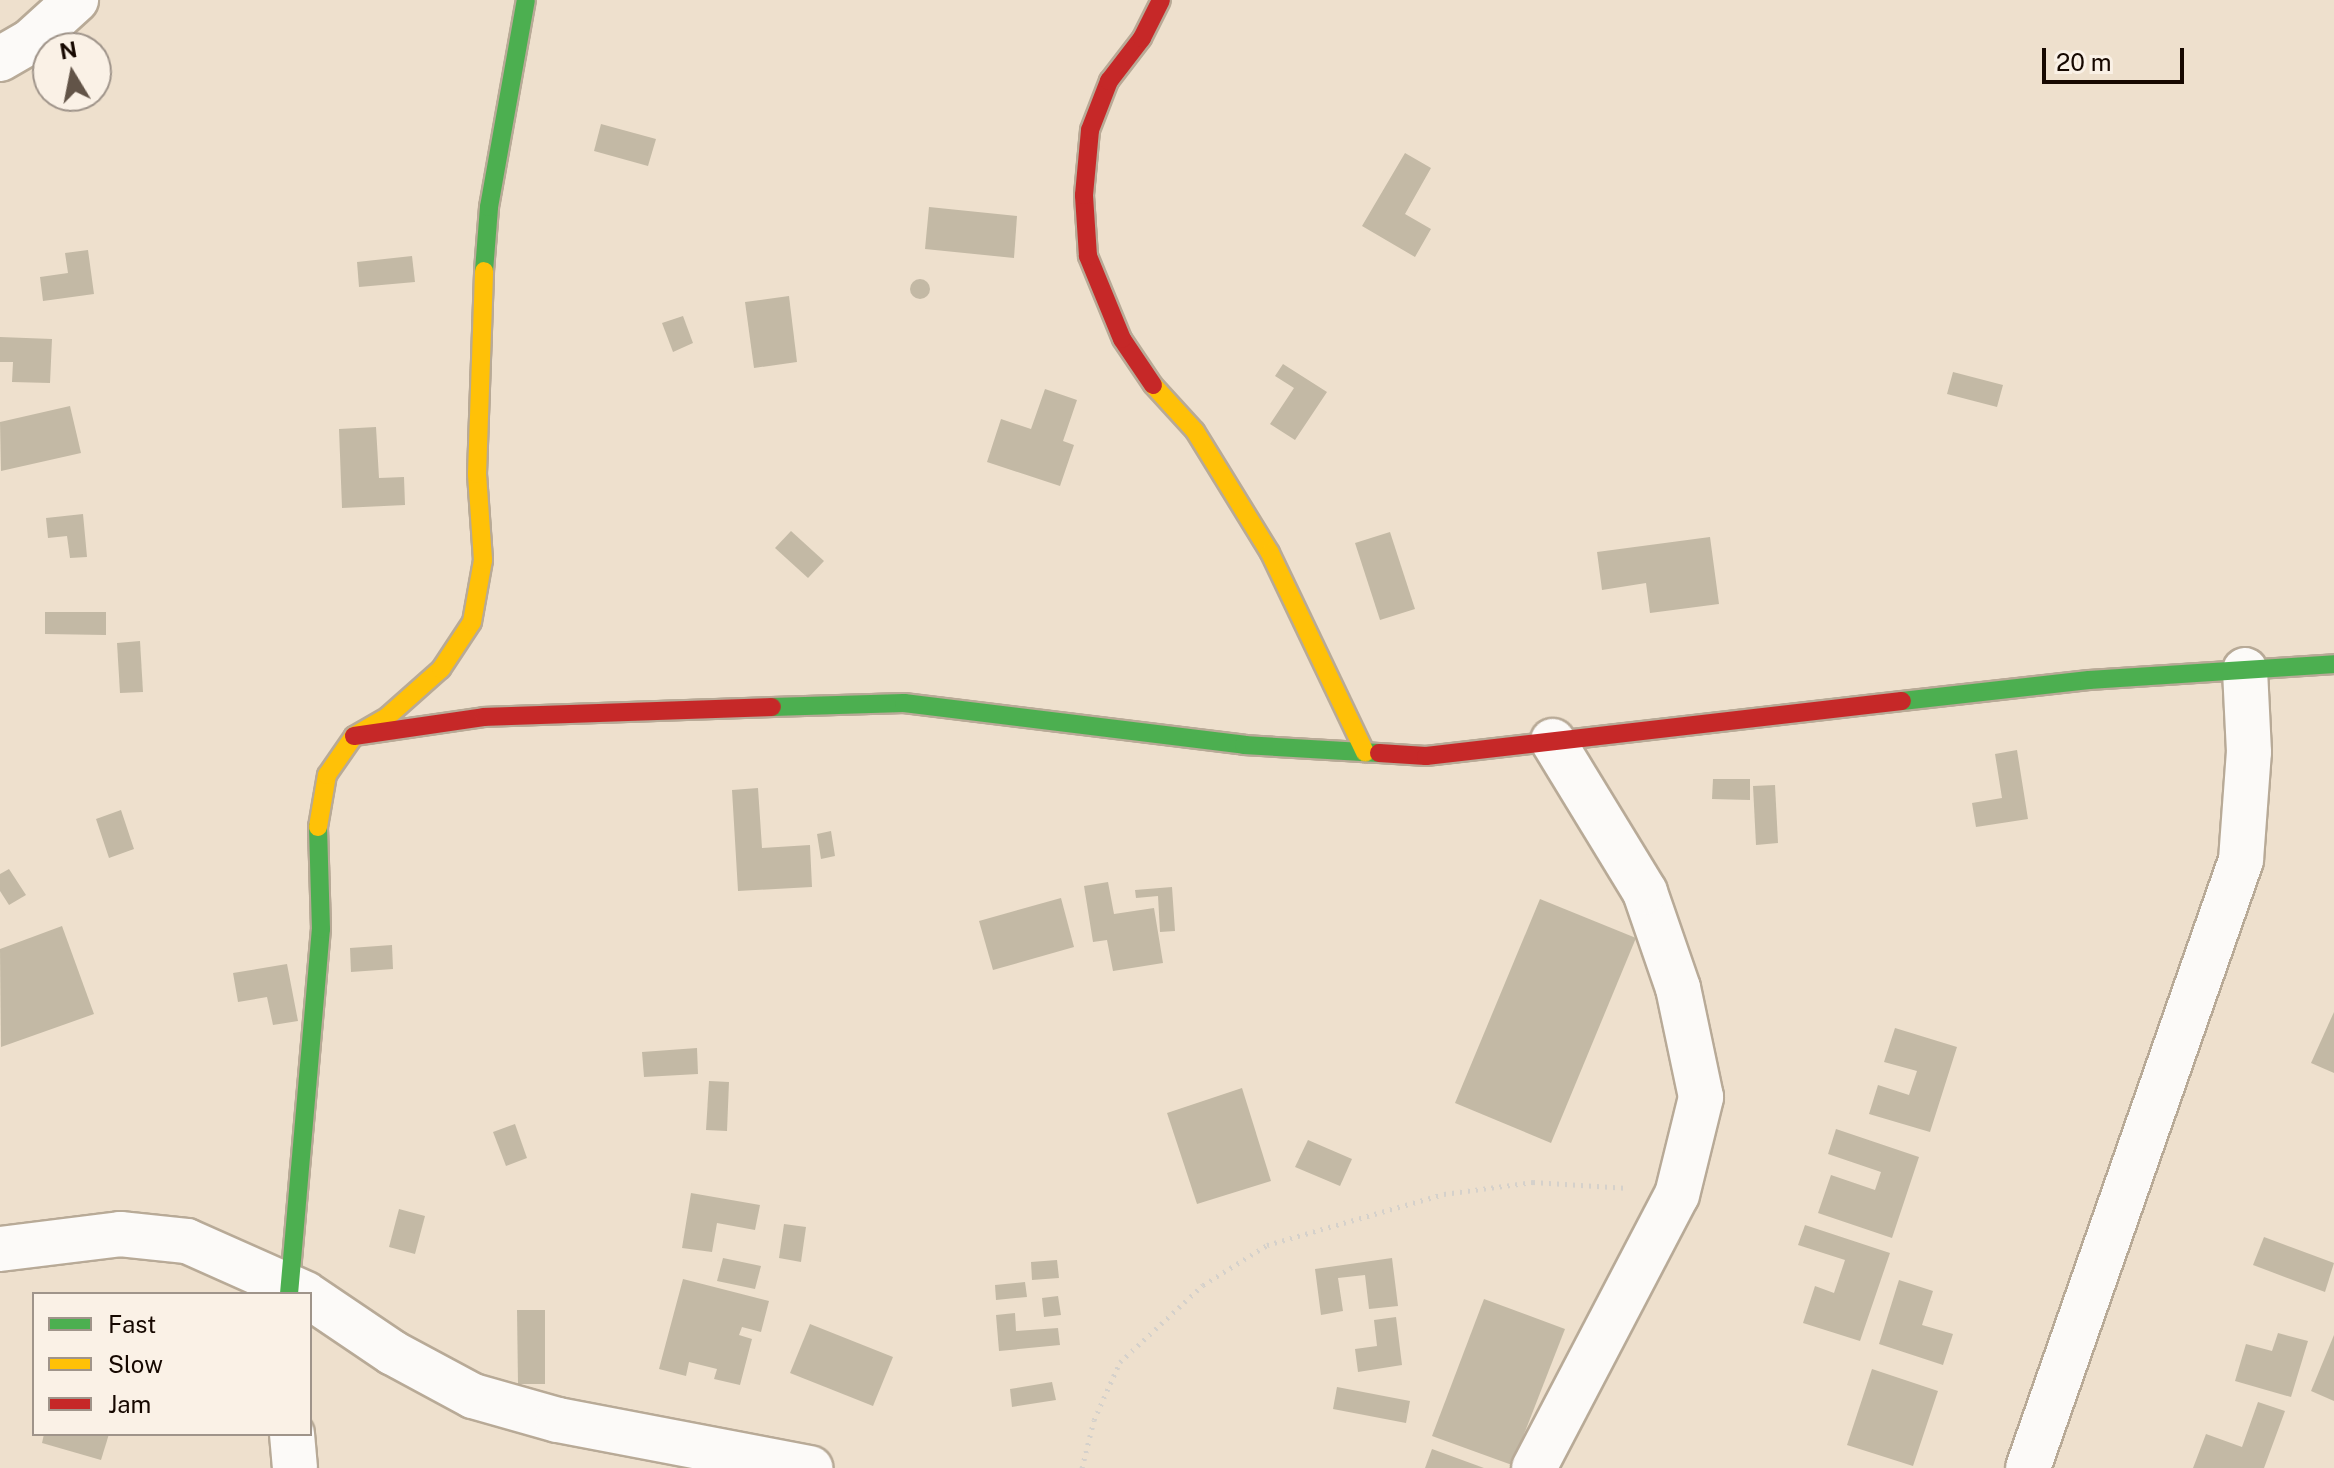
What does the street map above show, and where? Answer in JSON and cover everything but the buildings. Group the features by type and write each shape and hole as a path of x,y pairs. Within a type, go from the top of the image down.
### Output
{"street":[{"path":"0,59 31,41 76,0"},
{"path":"0,1249 120,1234 187,1241 299,1292 321,929 317,811 327,775 354,736 388,716 441,669 472,622 483,560 477,474 479,326 489,207 526,0"},
{"path":"1161,0 1142,38 1109,81 1090,130 1084,195 1088,256 1122,339 1157,391 1195,431 1270,553 1365,752"},
{"path":"354,736 484,717 904,703 1244,745 1426,756 2073,681 2334,664"},
{"path":"2028,1468 2241,860 2249,752 2245,670"},
{"path":"1534,1468 1677,1195 1701,1097 1678,988 1645,892 1553,741"},
{"path":"312,1300 393,1353 473,1396 558,1420 810,1468"},
{"path":"292,1436 295,1468"}],"path":[{"path":"1082,1468 1094,1420 1120,1362 1203,1285 1267,1245 1444,1194 1533,1182 1677,1195"}],"traffic: fast":[{"path":"484,271 489,207 526,0"},
{"path":"1902,701 2089,680 2334,664"},
{"path":"772,707 904,703 1244,745 1379,753"},
{"path":"289,1292 321,929 318,827"}],"traffic: slow":[{"path":"318,827 327,775 354,736 388,716 441,669 472,622 483,560 477,474 484,271"},
{"path":"1153,385 1195,431 1270,553 1365,752"}],"traffic: jam":[{"path":"1153,385 1122,339 1088,256 1084,195 1090,130 1109,81 1142,38 1161,0"},
{"path":"1379,753 1426,756 1902,701"},
{"path":"354,736 484,717 772,707"}]}
